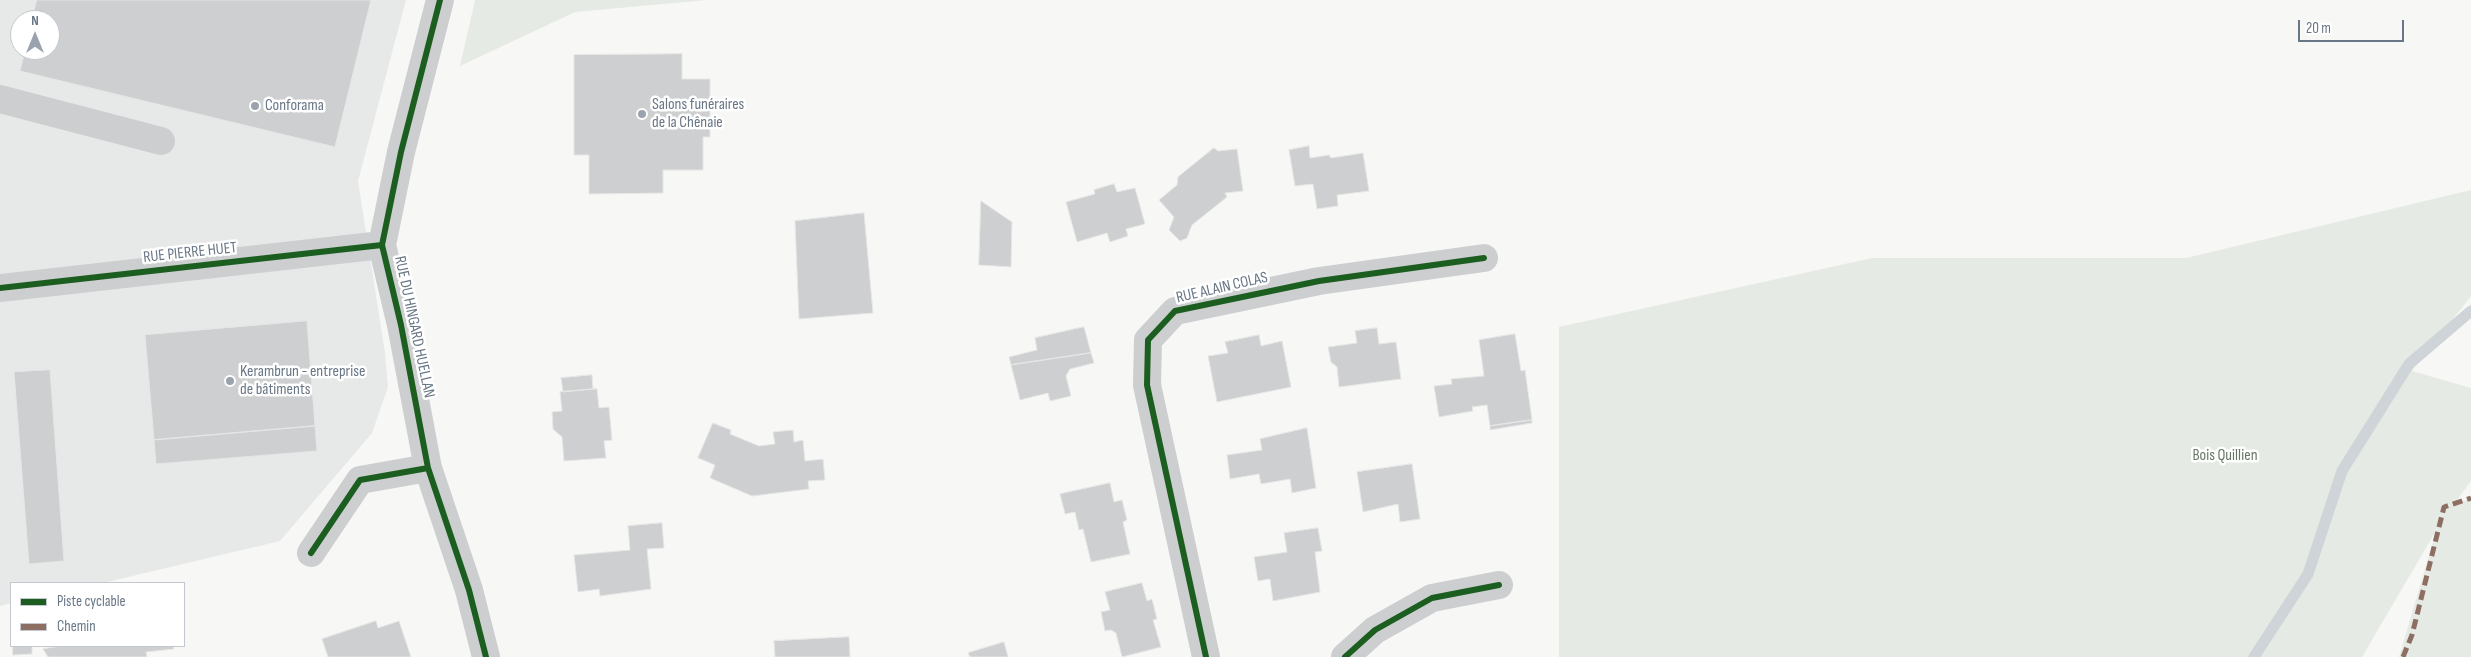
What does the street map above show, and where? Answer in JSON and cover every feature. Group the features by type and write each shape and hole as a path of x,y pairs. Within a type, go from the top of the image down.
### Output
{"street":[{"name":"RUE DU HINGARD HUELLAN","path":"440,0 401,152 382,245 401,325 428,468 469,590 486,657"},
{"path":"0,98 161,142"},
{"name":"RUE PIERRE HUET","path":"0,288 382,245"},
{"name":"RUE ALAIN COLAS","path":"1206,657 1147,385 1148,340 1175,310 1320,281 1484,258"},
{"path":"311,552 360,480 428,468"},
{"path":"1345,657 1375,630 1432,598 1499,585"}],"shaded area":[{"path":"0,0 406,0 358,181 385,353 388,387 372,433 280,541 107,582 10,582 10,603 0,606"}],"green space":[{"path":"475,0 707,0 575,12 460,66"},
{"name":"Bois Quillien","path":"2471,190 2471,296 2412,371 2471,388 2471,481 2455,503 2471,499 2471,657 2399,657 2437,529 2362,657 1559,657 1559,327 1872,258 2186,258"}],"building":[{"name":"Conforama","path":"37,0 371,0 335,147 20,71 23,60 60,60 60,10 34,10"},
{"name":"Salons funéraires de la Chênaie","path":"682,54 682,79 710,79 710,137 703,137 703,170 663,170 663,193 589,194 589,155 574,155 574,55"},
{"path":"1309,146 1310,158 1329,155 1331,158 1363,153 1369,191 1337,195 1338,206 1317,209 1313,184 1295,186 1289,150"},
{"path":"1214,148 1218,151 1237,149 1243,191 1225,193 1227,197 1192,225 1187,238 1180,241 1169,230 1174,217 1159,200 1177,185 1178,177"},
{"path":"1114,184 1117,192 1135,188 1145,224 1126,229 1128,236 1110,242 1107,233 1077,242 1066,202 1095,194 1094,190"},
{"path":"981,201 1012,222 1011,267 979,265"},
{"path":"864,213 873,313 799,319 795,221"},
{"name":"Kerambrun - entreprise de bâtiments","path":"307,321 315,426 154,440 145,335"},
{"path":"1084,327 1091,353 1011,365 1009,357 1037,350 1035,338"},
{"path":"1377,328 1379,344 1396,342 1401,379 1339,387 1337,367 1331,362 1328,347 1357,343 1355,331"},
{"path":"1515,334 1521,371 1525,370 1532,420 1490,426 1487,405 1472,407 1473,411 1439,417 1434,386 1452,384 1451,379 1484,376 1479,340"},
{"path":"1259,335 1261,346 1282,341 1291,387 1217,402 1208,356 1228,353 1225,342"},
{"path":"1091,353 1094,363 1070,369 1066,376 1071,396 1050,401 1048,393 1020,400 1011,365"},
{"path":"50,370 64,561 29,564 14,372"},
{"path":"592,375 593,389 563,392 561,378"},
{"path":"597,389 599,408 609,407 612,440 604,441 606,458 564,461 562,437 553,429 552,412 562,411 560,392"},
{"path":"1532,420 1532,423 1490,430 1490,426"},
{"path":"713,423 731,430 730,434 759,446 775,444 773,432 793,430 794,442 803,440 805,461 823,459 825,480 808,481 809,489 752,496 710,478 715,465 698,458"},
{"path":"315,426 317,451 156,464 154,440"},
{"path":"1307,428 1316,488 1292,493 1290,479 1261,484 1259,474 1230,479 1227,455 1262,450 1260,439"},
{"path":"1412,464 1420,519 1400,522 1398,504 1363,512 1357,472"},
{"path":"1110,483 1114,502 1122,500 1127,520 1123,522 1130,554 1091,562 1083,529 1079,530 1075,512 1065,514 1060,494"},
{"path":"662,523 664,548 647,549 651,589 600,596 599,589 578,592 574,555 630,550 628,526"},
{"path":"1318,528 1322,551 1315,552 1320,592 1273,601 1270,579 1258,581 1254,557 1287,552 1284,533"},
{"path":"1142,583 1147,601 1152,599 1157,619 1153,620 1161,647 1122,657 1116,633 1111,630 1105,631 1101,612 1110,610 1105,592"},
{"path":"376,621 378,628 399,621 411,657 328,657 322,639"},
{"path":"849,637 850,657 775,657 774,641"},
{"path":"1004,642 1008,657 970,657 968,653"},
{"path":"13,647 32,647 32,654 13,655"},
{"path":"55,647 173,647 174,649 146,652 147,657 48,657 43,649"}],"waterway":[{"path":"2254,657 2308,574 2342,471 2409,364 2471,311"}],"marked path":[{"path":"2403,657 2412,635 2444,507 2471,498"}],"cycle path":[{"path":"440,0 401,152 382,245 401,325 428,468 469,590 486,657"},
{"path":"0,288 382,245"},
{"path":"1206,657 1147,385 1148,340 1175,311 1319,281 1484,258"},
{"path":"311,553 360,480 428,468"},
{"path":"1345,657 1375,630 1432,598 1499,585"}],"place":[{"name":"Conforama","path":"255,106"},
{"name":"Salons funéraires de la Chênaie","path":"642,114"},
{"name":"Kerambrun - entreprise de bâtiments","path":"230,381"}]}
